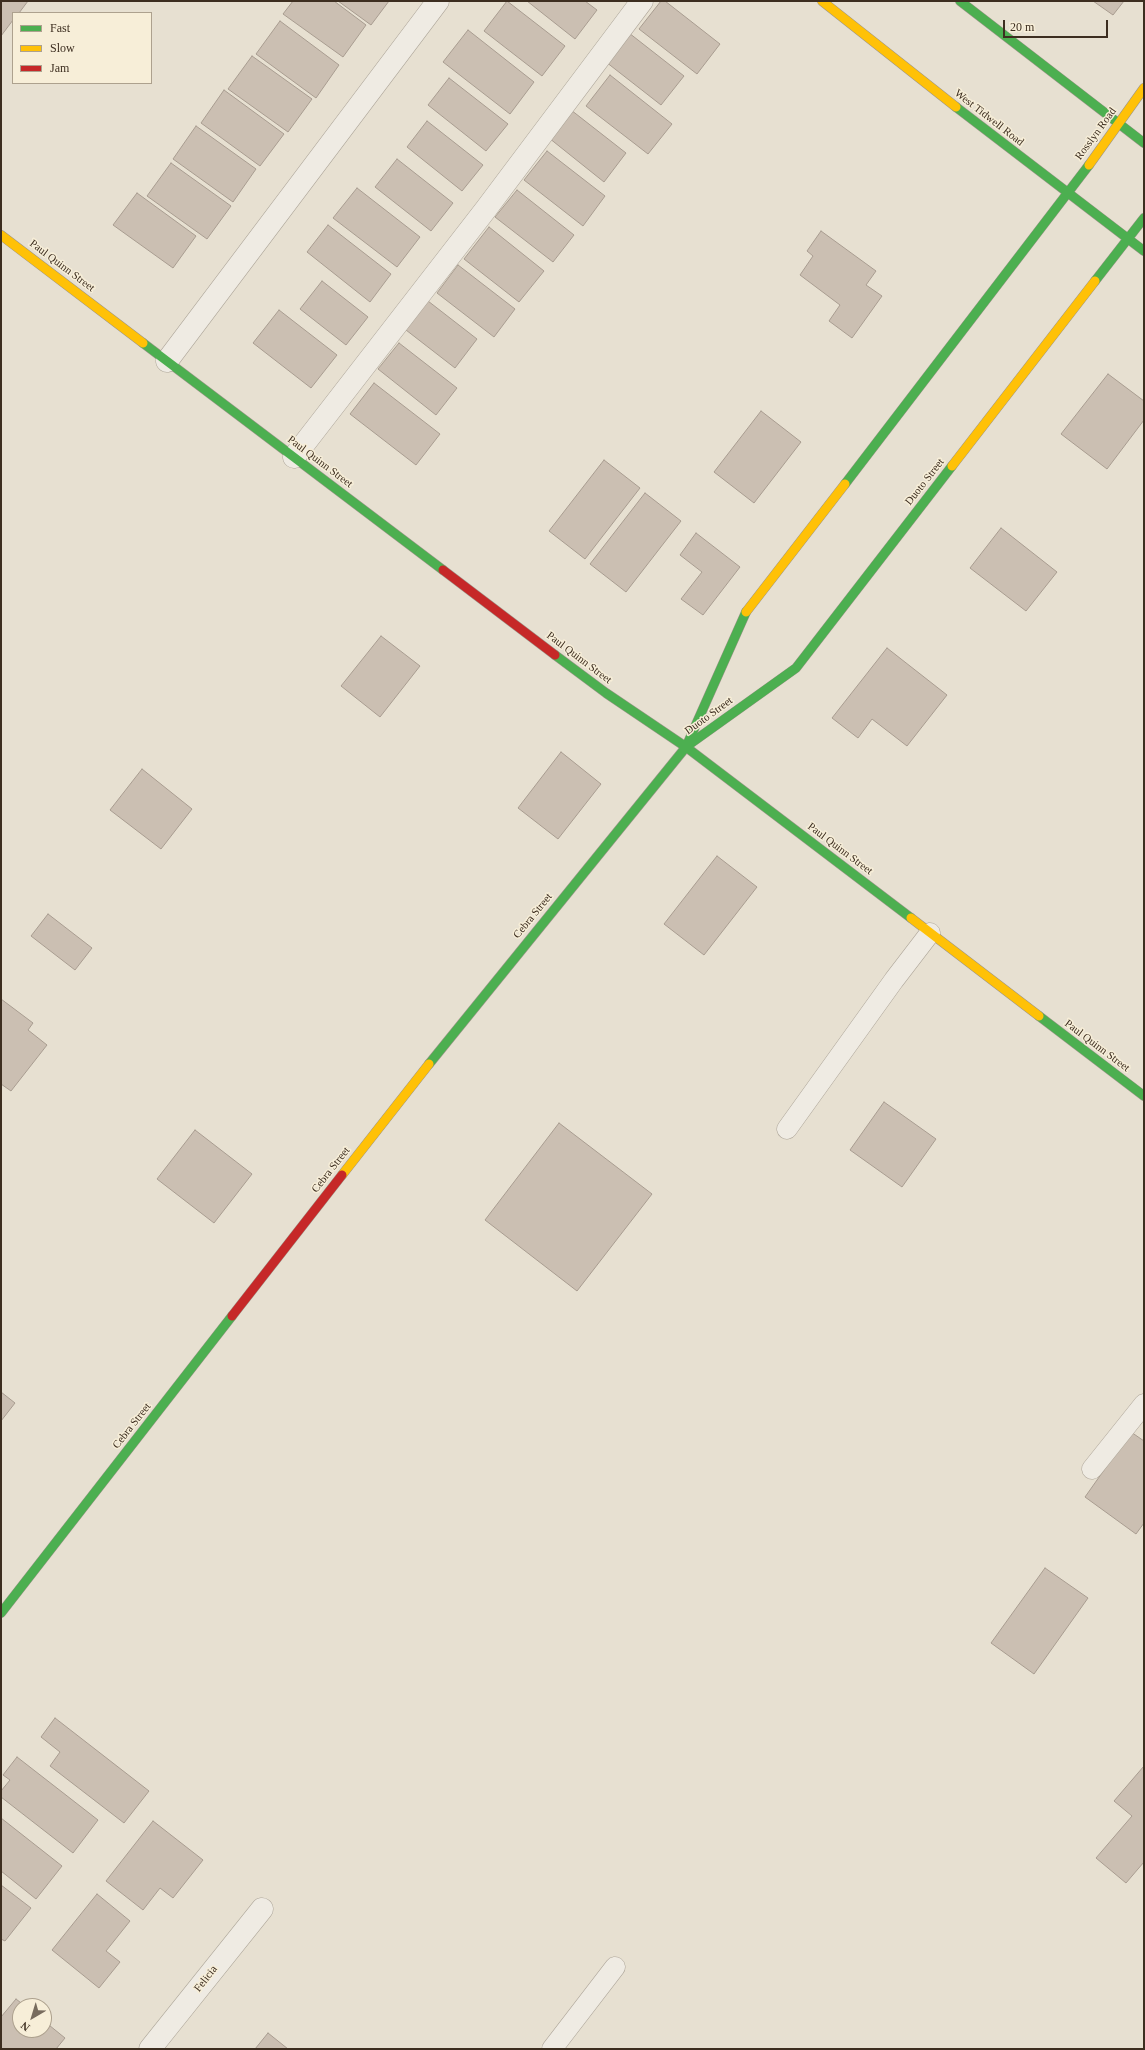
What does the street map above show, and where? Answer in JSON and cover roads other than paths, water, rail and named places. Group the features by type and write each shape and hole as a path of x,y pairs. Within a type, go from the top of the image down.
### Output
{"street":[{"path":"167,361 438,1"},
{"path":"294,457 476,222 642,1"},
{"name":"West Tidwell Road","path":"822,1 1068,194 1144,251"},
{"path":"960,1 1144,143"},
{"name":"Rosslyn Road","path":"1068,194 1144,88"},
{"name":"Duoto Street","path":"686,747 744,615 1068,194"},
{"path":"1128,239 1144,218"},
{"name":"Paul Quinn Street","path":"1,235 606,693 686,747 1144,1096"},
{"name":"Duoto Street","path":"686,747 796,668 1128,239"},
{"name":"Cebra Street","path":"1,1613 449,1038 686,747"},
{"name":"Felicia","path":"150,2049 262,1908"}],"lane":[{"path":"787,1129 894,980 930,933"},
{"path":"1092,1470 1144,1404"},
{"path":"552,2049 615,1967"}]}
